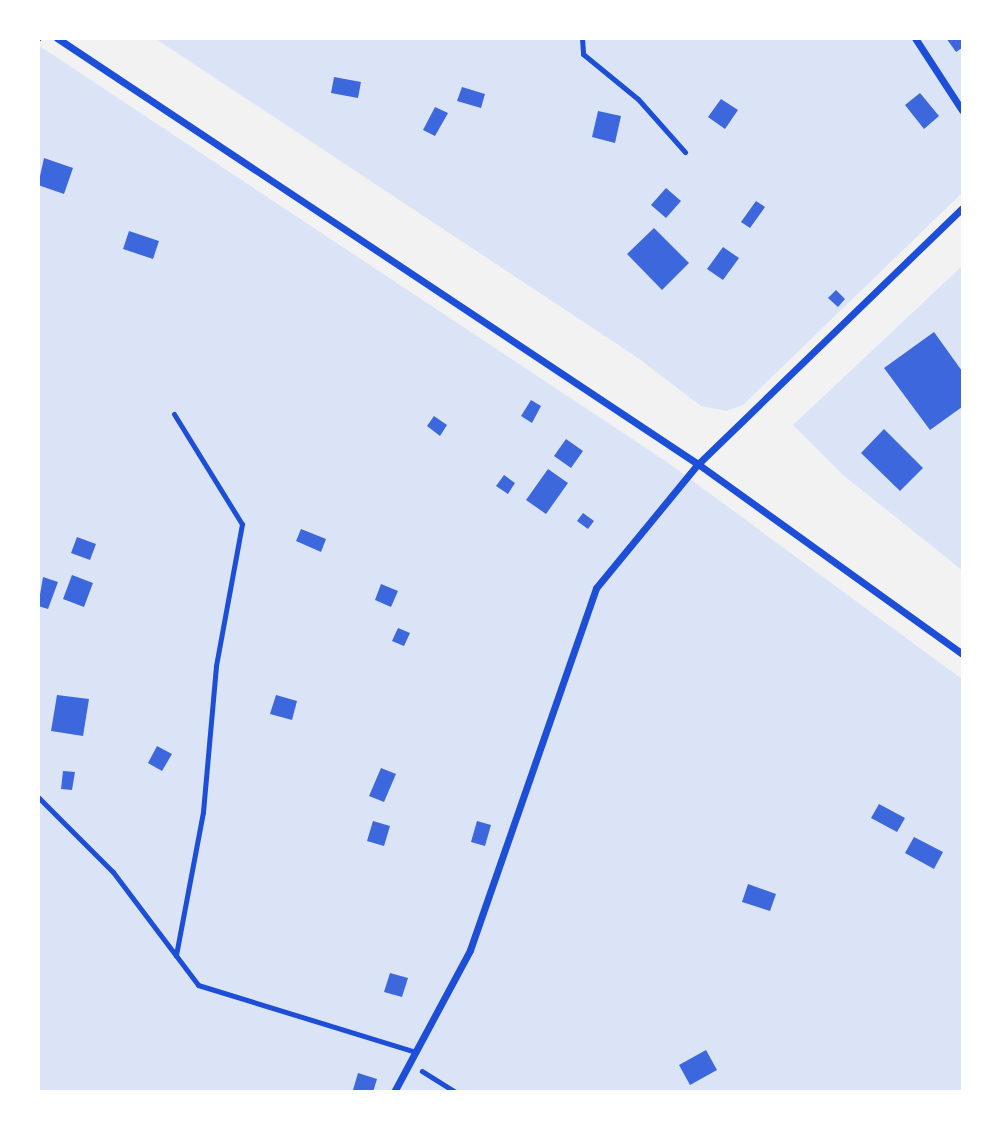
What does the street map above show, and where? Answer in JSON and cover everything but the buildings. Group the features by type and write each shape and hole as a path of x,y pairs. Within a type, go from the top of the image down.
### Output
{"street":[{"path":"57,38 698,464 962,654"},
{"path":"915,38 962,110"},
{"path":"394,1091 406,1062 470,950 596,588 698,464 962,208"}],"lane":[{"path":"582,38 583,54 638,99 685,152"},
{"path":"174,414 242,524 216,666 203,812 176,955"},
{"path":"38,797 113,872 198,985 412,1051"}],"path":[{"path":"406,1062 456,1091"}],"shaded area":[{"path":"156,39 962,39 962,193 743,405 726,411 701,406 635,356"},
{"path":"38,45 667,462 962,679 962,1091 39,1091"},
{"path":"962,266 962,570 843,475 793,425"}]}
